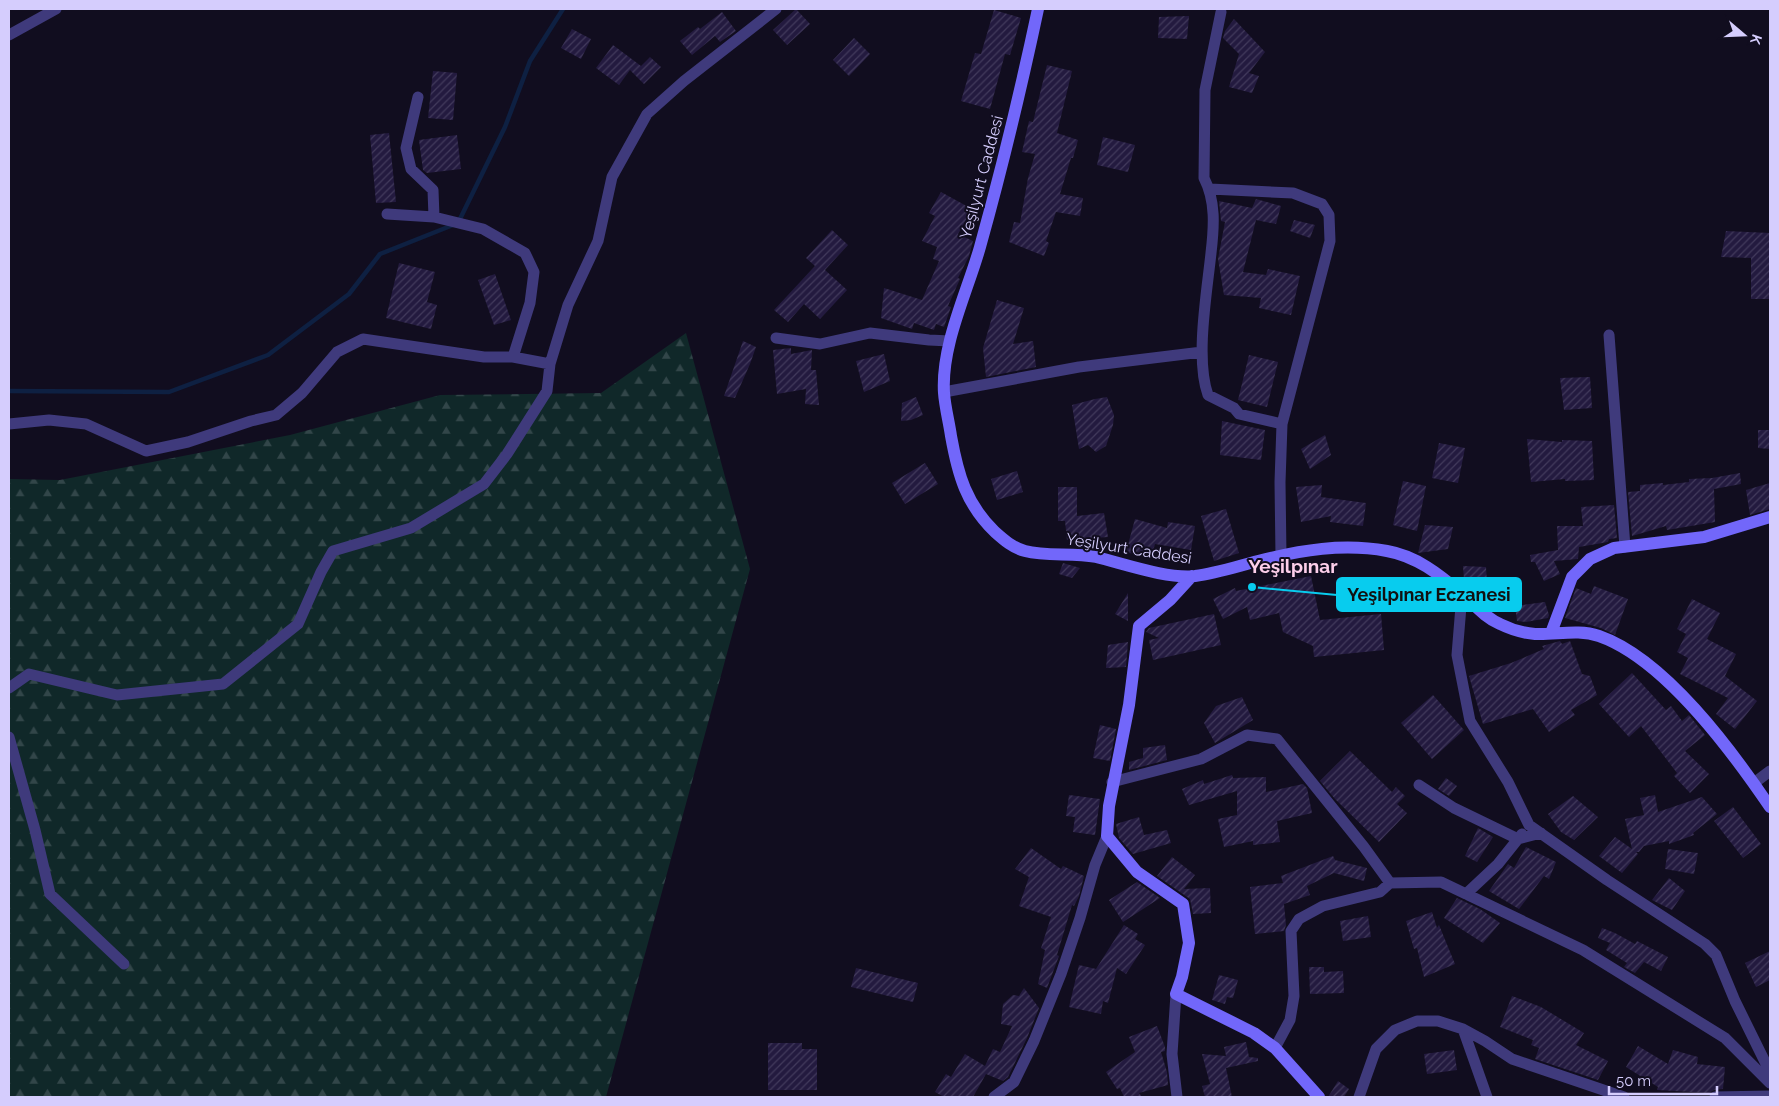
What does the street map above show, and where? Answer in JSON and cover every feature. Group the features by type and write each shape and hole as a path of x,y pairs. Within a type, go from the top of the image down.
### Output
{"main road":[{"name":"Yeşilyurt Caddesi","path":"1038,9 1002,166 950,340 946,362 944,392 954,452 962,486 974,509 1006,542 1022,551 1038,554 1084,554 1175,576 1192,576 1326,548 1384,550 1405,555 1421,562 1498,624 1532,634 1586,633 1600,637 1633,654 1684,697 1754,783 1770,807"},
{"path":"1551,634 1572,577 1590,559 1614,548 1704,537 1770,517"},
{"path":"1192,576 1170,600 1138,626 1129,705 1108,806 1107,836 1137,872 1183,904 1189,942 1182,977 1176,994 1254,1033 1275,1048 1319,1097"}],"street":[{"path":"9,35 56,9"},
{"path":"9,688 29,674 117,696 223,684 298,624 321,572 333,551 411,528 484,484 507,454 547,391 550,364 568,305 598,242 612,177 647,114 684,81 776,9"},
{"path":"1220,12 1204,90 1204,178 1210,189 1214,219 1202,352 1205,387 1208,394 1234,408 1239,414 1282,424"},
{"path":"418,97 406,148 410,169 433,190 434,216"},
{"path":"1210,189 1293,194 1322,204 1329,215 1330,241 1282,424 1280,482 1281,556"},
{"path":"386,214 434,216 483,228 525,253 534,272 530,303 513,357"},
{"path":"776,338 820,344 870,333 930,340 950,340"},
{"path":"1609,335 1625,547"},
{"path":"9,424 49,420 86,424 146,451 188,442 251,420 276,415 302,393 337,352 363,339 484,357 513,357 550,364"},
{"path":"944,392 1079,367 1202,352"},
{"path":"1462,594 1457,655 1470,721 1508,782 1529,824 1607,880 1705,944 1716,955 1735,1001 1770,1072"},
{"path":"1112,782 1202,760 1247,735 1277,739 1364,847 1390,883"},
{"path":"9,736 35,830 50,894 124,964"},
{"path":"1754,783 1770,771"},
{"path":"1419,785 1454,808 1518,839 1541,833"},
{"path":"1466,894 1498,864 1529,824"},
{"path":"994,1097 1014,1082 1034,1041 1061,974 1095,865 1107,836"},
{"path":"1275,1048 1290,1020 1294,996 1291,931 1299,919 1322,906 1380,892 1390,883 1441,882 1583,950 1725,1038 1770,1083"},
{"path":"1176,994 1172,1054 1177,1097"},
{"path":"1359,1097 1376,1049 1395,1030 1417,1021 1438,1021 1463,1028 1485,1040 1512,1059 1624,1097"},
{"path":"1463,1028 1487,1097"},
{"path":"1716,1097 1770,1096"}],"green space":[{"path":"686,333 750,569 606,1097 9,1097 9,479 60,480 290,435 440,395 601,393"}],"building":[{"path":"796,9 810,24 787,45 773,30"},
{"path":"994,10 1021,18 1010,55 1005,54 990,109 961,101 975,53 981,54"},
{"path":"722,12 736,31 720,42 715,36 692,55 680,41"},
{"path":"1189,16 1187,39 1158,38 1159,17"},
{"path":"1234,19 1265,52 1249,73 1259,76 1252,93 1229,87 1239,54 1223,38 1225,31"},
{"path":"572,29 591,39 581,59 561,48"},
{"path":"854,38 870,54 849,76 833,60"},
{"path":"613,45 641,66 650,57 661,67 644,84 630,70 619,85 596,68"},
{"path":"1047,65 1072,71 1057,133 1078,140 1060,194 1083,198 1080,216 1056,212 1046,241 1049,243 1044,256 1009,242 1014,222 1020,223 1028,178 1035,154 1022,152 1029,121 1033,122"},
{"path":"433,71 457,73 453,120 428,118"},
{"path":"389,133 396,202 376,203 370,135"},
{"path":"457,135 461,169 427,173 423,170 419,140"},
{"path":"1103,137 1135,145 1128,172 1097,165"},
{"path":"941,192 972,209 958,234 973,241 969,256 958,278 960,279 948,306 951,307 944,327 936,324 934,330 914,323 912,329 881,318 884,288 922,300 939,261 933,259 937,247 922,241 935,216 929,213"},
{"path":"1256,199 1281,206 1276,224 1256,220 1243,272 1266,275 1268,269 1300,276 1291,315 1259,308 1261,298 1224,295 1218,259 1225,222 1221,221 1219,201 1252,208"},
{"path":"1294,220 1315,225 1310,238 1290,231"},
{"path":"832,230 848,245 825,270 847,290 820,319 804,304 788,322 774,310 815,266 806,258"},
{"path":"1726,231 1770,233 1770,299 1751,299 1751,258 1721,257"},
{"path":"399,263 435,272 427,302 437,305 431,329 386,318"},
{"path":"495,274 511,320 494,325 478,280"},
{"path":"997,300 1024,308 1013,344 1033,341 1036,367 986,377 983,348"},
{"path":"743,341 756,347 735,398 724,396"},
{"path":"791,348 791,354 812,350 811,370 816,370 819,405 805,404 806,389 777,394 773,350"},
{"path":"884,354 890,381 864,392 856,361"},
{"path":"1249,355 1278,362 1267,407 1238,400"},
{"path":"1590,377 1592,408 1564,410 1560,378"},
{"path":"916,397 923,415 911,420 901,421 902,403"},
{"path":"1107,397 1114,415 1113,425 1106,446 1096,452 1088,445 1079,449 1072,405"},
{"path":"1222,421 1265,430 1261,460 1220,455"},
{"path":"1758,430 1770,430 1770,449 1758,448"},
{"path":"1325,435 1331,455 1310,469 1301,449"},
{"path":"1527,439 1562,442 1562,440 1592,441 1594,480 1565,481 1565,479 1531,482"},
{"path":"1439,443 1465,448 1458,483 1432,478"},
{"path":"925,463 938,484 905,504 892,483"},
{"path":"1017,471 1023,492 997,500 991,479"},
{"path":"1740,473 1741,484 1714,489 1715,522 1667,530 1666,526 1632,536 1628,492 1640,491 1640,485 1689,482 1689,479 1712,478"},
{"path":"1403,481 1426,486 1417,531 1393,525"},
{"path":"1770,483 1770,509 1750,515 1746,490"},
{"path":"1322,485 1321,497 1366,503 1363,526 1330,522 1331,516 1301,522 1296,487"},
{"path":"1058,487 1077,487 1077,516 1104,513 1108,537 1067,540 1065,521 1058,521"},
{"path":"1614,505 1617,538 1609,539 1608,542 1579,547 1578,559 1554,561 1560,574 1544,581 1535,562 1531,562 1530,555 1558,550 1557,526 1583,526 1581,507"},
{"path":"1226,509 1239,553 1214,561 1201,516"},
{"path":"1135,519 1167,528 1168,522 1195,526 1191,550 1155,544 1151,559 1126,552"},
{"path":"1425,525 1453,527 1448,549 1418,553"},
{"path":"1063,563 1080,568 1072,578 1059,574"},
{"path":"1463,566 1486,567 1487,582 1464,580"},
{"path":"1311,576 1320,620 1381,614 1384,650 1314,657 1313,646 1283,632 1279,613 1250,620 1247,607 1223,619 1213,599 1235,588 1236,591"},
{"path":"1594,586 1628,599 1615,635 1601,628 1565,618 1576,588 1591,594"},
{"path":"1128,593 1128,621 1115,614"},
{"path":"1692,599 1720,613 1707,639 1736,654 1725,676 1757,701 1735,729 1716,714 1728,698 1680,674 1688,658 1677,652 1686,634 1677,629"},
{"path":"1545,602 1549,615 1548,618 1526,622 1517,621 1515,606"},
{"path":"1214,614 1221,645 1153,660 1149,640 1159,638 1146,632 1149,628"},
{"path":"1560,641 1562,644 1570,641 1582,674 1590,676 1597,695 1571,710 1575,715 1549,732 1533,709 1483,724 1469,676 1511,663 1544,649 1542,646"},
{"path":"1128,642 1126,667 1106,668 1108,645"},
{"path":"1632,673 1666,710 1671,706 1682,721 1689,715 1705,735 1685,751 1709,774 1690,793 1674,776 1677,773 1641,726 1629,737 1599,704"},
{"path":"1433,695 1464,730 1432,759 1401,723"},
{"path":"1242,697 1253,720 1215,743 1204,723 1216,706"},
{"path":"1100,725 1116,729 1110,761 1093,758"},
{"path":"1165,745 1167,760 1129,770 1129,762 1143,758 1143,748"},
{"path":"1350,751 1392,792 1396,787 1405,796 1397,804 1407,813 1379,842 1335,799 1320,781"},
{"path":"1232,775 1233,778 1266,777 1266,792 1303,784 1307,788 1312,813 1277,821 1280,842 1253,845 1253,841 1224,847 1218,819 1237,815 1237,791 1189,805 1182,789 1203,780 1204,784"},
{"path":"1446,778 1457,786 1449,796 1438,789"},
{"path":"1069,795 1100,799 1095,835 1073,832 1075,817 1066,816"},
{"path":"1655,795 1658,812 1702,797 1717,814 1693,833 1694,835 1669,844 1669,841 1644,846 1639,852 1636,852 1638,854 1622,873 1599,856 1615,837 1632,849 1625,819 1644,815 1640,798"},
{"path":"1573,796 1598,817 1574,840 1561,832 1548,814"},
{"path":"1733,807 1761,844 1743,858 1714,821"},
{"path":"1139,817 1144,835 1167,830 1171,843 1133,854 1119,838 1116,824"},
{"path":"1478,828 1493,837 1477,862 1465,856"},
{"path":"1526,847 1556,862 1549,879 1544,876 1519,909 1489,891 1508,864 1514,868"},
{"path":"1031,848 1061,869 1063,866 1084,876 1079,896 1074,906 1072,905 1057,955 1059,956 1047,988 1038,984 1045,950 1041,948 1051,917 1019,906 1029,877 1015,869"},
{"path":"1668,849 1698,853 1694,874 1665,869"},
{"path":"1333,856 1335,860 1367,868 1364,881 1334,873 1307,886 1310,895 1284,904 1286,925 1284,931 1255,934 1250,887 1283,883 1281,876"},
{"path":"1172,857 1195,875 1184,889 1210,888 1211,913 1193,914 1190,899 1157,876"},
{"path":"1669,878 1685,891 1672,910 1652,900"},
{"path":"1137,882 1160,898 1123,922 1109,900"},
{"path":"1457,898 1480,909 1500,923 1483,943 1444,918"},
{"path":"1432,912 1437,928 1439,925 1455,964 1424,977 1417,948 1414,949 1406,921"},
{"path":"1368,916 1371,937 1343,941 1340,921"},
{"path":"1124,925 1138,934 1135,939 1145,945 1126,974 1117,968 1108,1003 1103,1001 1101,1014 1069,1007 1079,965 1096,969"},
{"path":"1602,928 1635,944 1637,941 1668,957 1661,971 1644,962 1635,973 1624,967 1627,963 1606,950 1610,943 1598,938"},
{"path":"1770,951 1770,980 1756,987 1745,963"},
{"path":"1309,967 1324,967 1324,972 1343,971 1344,993 1310,994"},
{"path":"856,968 918,983 913,1002 851,987"},
{"path":"1219,975 1238,980 1233,998 1227,997 1225,1004 1212,1000"},
{"path":"1024,988 1039,1008 1008,1077 1003,1081 986,1074 973,1097 944,1097 935,1092 946,1074 951,1077 965,1054 985,1066 993,1049 1000,1052 1012,1026 1001,1024 1003,1004 1013,995 1019,996"},
{"path":"1512,996 1541,1007 1584,1033 1576,1045 1608,1061 1598,1080 1535,1059 1539,1048 1531,1045 1533,1040 1500,1027"},
{"path":"1157,1026 1165,1047 1165,1051 1161,1052 1167,1072 1168,1085 1139,1093 1142,1097 1124,1097 1120,1088 1117,1089 1106,1072 1135,1052 1129,1037"},
{"path":"1246,1042 1249,1057 1258,1058 1258,1061 1226,1068 1232,1097 1205,1097 1202,1086 1210,1084 1202,1054 1226,1056 1224,1047"},
{"path":"768,1043 802,1043 802,1049 817,1049 817,1090 768,1090"},
{"path":"1638,1046 1668,1064 1673,1050 1698,1057 1697,1064 1725,1067 1723,1089 1714,1090 1709,1093 1657,1090 1658,1087 1626,1067"},
{"path":"1454,1050 1457,1070 1427,1074 1424,1054"},
{"path":"1338,1081 1349,1089 1344,1097 1328,1097"}],"waterway":[{"path":"459,221 505,127 530,61 563,9"},
{"path":"9,391 169,392 268,355 349,294 380,254 453,225"}],"place":[{"name":"Yeşilpınar Eczanesi","path":"1252,587"}],"district":[{"name":"Yeşilpınar","path":"1293,566"}]}
